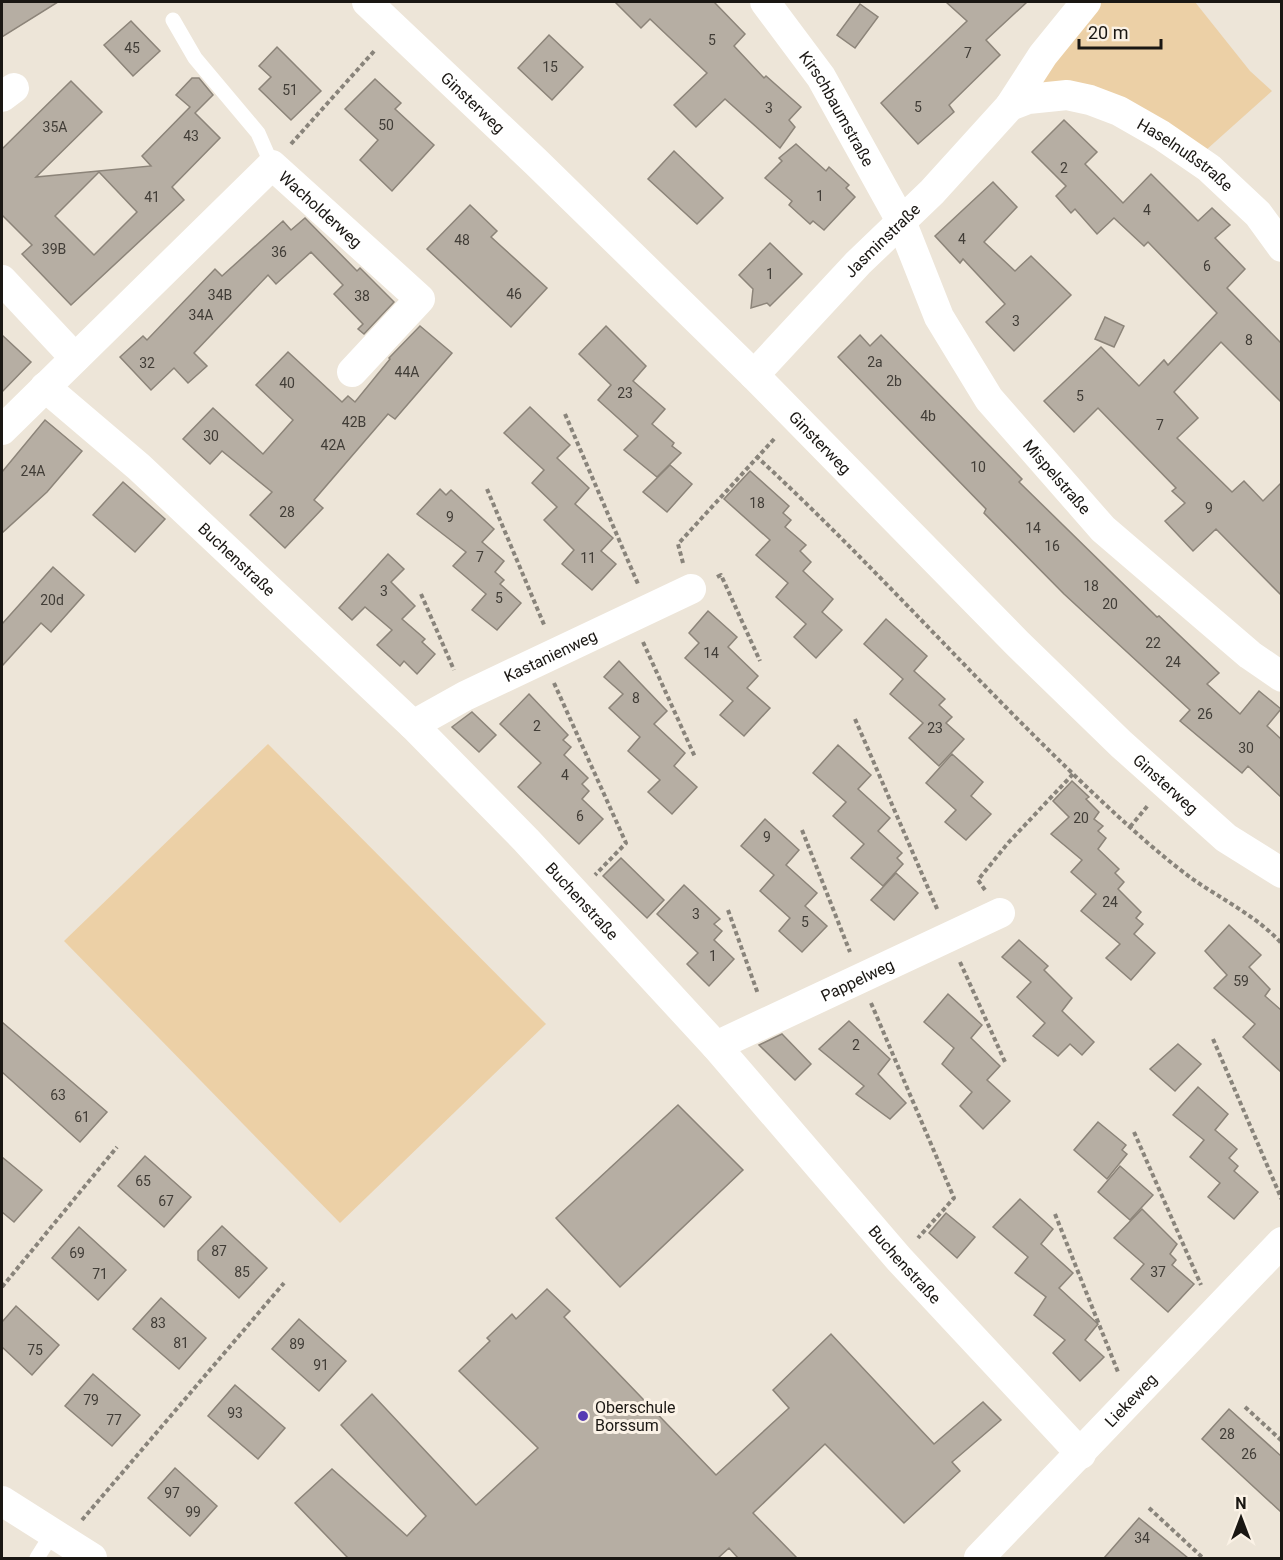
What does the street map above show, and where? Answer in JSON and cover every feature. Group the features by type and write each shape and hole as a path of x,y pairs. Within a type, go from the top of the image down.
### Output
{"street":[{"name":"Ginsterweg","path":"367,2 528,153 754,375 1121,744 1226,838 1281,873"},
{"name":"Kirschbaumstraße","path":"765,2 821,77 901,221"},
{"name":"Jasminstraße","path":"754,375 858,263 1010,106 1042,55 1086,2"},
{"name":"Haselnußstraße","path":"1010,106 1028,99 1067,94 1119,111 1161,135 1209,168 1258,214 1281,247"},
{"name":"Wacholderweg","path":"2,430 139,299 272,165 420,299 352,372"},
{"name":"Mispelstraße","path":"901,221 939,317 989,399 1103,529 1250,655 1281,677"},
{"path":"2,279 75,358"},
{"name":"Buchenstraße","path":"45,387 139,467 413,725 526,840 716,1046 899,1259 1081,1454"},
{"name":"Kastanienweg","path":"413,725 465,696 691,589"},
{"name":"Pappelweg","path":"716,1046 1000,913"},
{"name":"Liekeweg","path":"986,1556 1281,1242"},
{"path":"2,1501 51,1544 92,1558"}],"lane":[{"path":"173,20 195,57 258,133 272,165"}],"path":[{"path":"272,165 395,29"},
{"path":"565,414 695,757"},
{"path":"760,661 721,575 691,589 678,544 756,456 796,419"},
{"path":"756,456 799,495 1073,774 1122,820 1191,878 1271,932 1281,944"},
{"path":"487,489 549,656 626,843 575,895"},
{"path":"421,594 465,696"},
{"path":"855,719 1005,1062"},
{"path":"1000,913 978,880 1073,774"},
{"path":"802,830 861,979 954,1198 899,1259"},
{"path":"728,910 768,1022"},
{"path":"1213,1039 1281,1200"},
{"path":"1134,1132 1214,1313"},
{"path":"2,1287 117,1147"},
{"path":"1055,1214 1130,1402"},
{"path":"51,1544 284,1284"},
{"path":"1245,1407 1281,1441"},
{"path":"1149,1508 1203,1558"}],"shaded area":[{"path":"1086,2 1195,2 1250,71 1272,91 1196,159 1048,95 1029,73"},
{"path":"268,744 546,1024 340,1223 64,941"}],"building":[{"path":"2,2 58,2 2,37"},
{"path":"615,2 714,2 745,34 734,46 764,78 766,76 801,107 789,120 795,127 780,148 725,99 696,127 674,105 707,73 650,19 641,28"},
{"path":"946,2 1027,2 986,40 1000,55 949,105 954,112 918,144 881,103 967,21"},
{"path":"860,4 878,17 855,48 837,35"},
{"path":"131,21 160,51 133,76 104,45"},
{"path":"549,35 583,67 552,100 518,68"},
{"path":"277,47 321,91 291,120 259,89 271,77 259,66"},
{"path":"192,78 199,78 213,95 195,113 220,138 172,187 184,200 71,305 22,254 32,245 2,215 2,149 71,81 102,112 36,177 151,166 142,156 190,107 176,95","holes":["99,172 137,212 94,255 55,216"]},
{"path":"375,79 401,103 395,109 434,145 392,191 360,160 378,140 345,109"},
{"path":"1064,120 1097,152 1085,164 1123,203 1151,174 1198,221 1212,208 1230,225 1215,238 1245,269 1227,288 1281,343 1281,402 1221,342 1174,392 1198,418 1177,438 1232,492 1244,481 1263,501 1281,483 1281,595 1216,529 1193,551 1165,521 1185,503 1172,491 1176,488 1098,408 1074,432 1044,401 1101,347 1139,386 1164,360 1168,365 1217,313 1148,242 1144,246 1114,218 1097,234 1075,209 1071,213 1056,196 1066,186 1032,152"},
{"path":"796,144 826,171 829,167 849,185 846,188 855,197 824,230 813,221 810,224 789,205 792,201 765,178 782,161 779,158"},
{"path":"674,151 723,198 697,224 648,179"},
{"path":"993,182 1017,207 984,242 1015,271 1031,256 1071,295 1014,351 986,322 1005,304 963,259 960,263 935,236"},
{"path":"470,205 497,231 491,237 547,288 511,327 427,249"},
{"path":"305,218 357,271 360,268 394,302 364,334 358,329 363,324 334,294 343,285 311,252 276,284 268,275 194,353 207,366 188,383 174,368 151,390 120,357 143,336 147,340 215,269 222,276 283,221 291,230"},
{"path":"770,243 802,274 770,306 767,303 751,308 753,289 739,275"},
{"path":"1105,317 1124,326 1114,347 1095,339"},
{"path":"420,326 452,353 395,419 388,414 314,500 323,508 285,548 250,515 272,492 222,451 210,464 183,439 213,408 263,454 293,420 256,385 288,352 342,402 348,396 355,402 389,358"},
{"path":"606,326 646,366 633,381 665,409 652,424 674,443 672,446 681,453 657,477 624,450 638,436 598,400 611,385 579,354"},
{"path":"2,335 31,362 2,392"},
{"path":"860,335 870,346 881,335 1022,479 1019,482 1157,617 1159,616 1219,673 1207,684 1240,714 1259,691 1281,709 1267,726 1281,739 1281,797 1248,766 1242,773 1180,721 1190,710 1064,594 984,513 986,509 838,357"},
{"path":"530,407 570,445 557,458 589,488 575,504 613,538 601,551 616,564 592,590 562,564 574,550 544,520 557,507 532,483 544,470 504,433"},
{"path":"45,420 82,451 47,492 2,533 2,472"},
{"path":"670,465 692,484 667,512 643,492"},
{"path":"750,471 789,506 783,513 791,520 785,527 806,545 800,551 811,562 803,571 833,599 822,612 842,630 816,658 794,637 806,624 776,597 788,583 756,555 770,540 724,499"},
{"path":"123,482 165,519 135,552 93,515"},
{"path":"440,489 446,495 451,490 494,529 482,542 504,561 495,572 504,580 500,584 521,603 497,630 472,610 486,594 453,566 466,552 417,514"},
{"path":"388,554 404,569 391,582 415,606 402,619 425,639 422,642 435,654 417,674 404,661 400,666 377,645 392,630 365,607 352,620 339,608"},
{"path":"53,567 84,595 51,632 41,623 2,666 2,624"},
{"path":"708,611 737,637 728,647 758,676 747,688 770,708 744,736 720,715 733,701 685,658 699,643 689,633"},
{"path":"886,619 927,656 914,671 945,699 939,705 952,717 946,723 964,739 939,766 909,738 923,723 890,694 903,679 864,644"},
{"path":"619,661 667,711 654,724 685,753 674,766 697,787 672,814 648,792 660,780 628,751 640,737 609,708 623,694 604,677"},
{"path":"529,694 568,735 563,740 571,747 564,755 588,778 582,784 589,791 582,799 603,819 579,844 518,787 541,763 500,724"},
{"path":"472,712 496,735 479,752 452,727"},
{"path":"838,745 871,775 858,789 890,818 878,831 902,853 897,858 903,864 883,886 851,858 864,844 833,816 846,802 813,773"},
{"path":"952,754 983,782 971,796 991,814 966,840 945,822 956,810 926,783"},
{"path":"1072,781 1089,797 1086,799 1099,812 1094,819 1103,826 1098,831 1106,838 1098,849 1119,869 1115,873 1124,882 1118,889 1141,912 1136,918 1143,924 1134,934 1155,953 1131,980 1106,958 1120,944 1081,911 1096,894 1071,872 1082,860 1051,834 1069,817 1053,801"},
{"path":"765,819 799,850 786,865 817,893 805,906 827,926 802,952 779,931 790,918 760,891 774,875 741,846"},
{"path":"621,858 664,900 647,918 603,876"},
{"path":"896,873 918,893 894,920 871,900"},
{"path":"684,885 720,919 714,924 722,931 714,940 734,959 709,986 687,964 698,953 657,914"},
{"path":"1229,925 1261,955 1249,967 1270,989 1265,996 1281,1010 1281,1072 1243,1037 1255,1024 1214,988 1227,975 1205,951"},
{"path":"1019,940 1048,966 1044,970 1072,998 1062,1011 1094,1042 1082,1055 1070,1044 1058,1056 1033,1036 1045,1023 1017,997 1031,982 1002,957"},
{"path":"948,994 982,1025 971,1038 1000,1066 987,1080 1010,1101 983,1129 960,1106 972,1092 942,1064 954,1048 924,1022"},
{"path":"849,1021 890,1059 878,1074 906,1103 890,1119 856,1094 864,1086 819,1049"},
{"path":"2,1022 107,1112 80,1142 2,1072"},
{"path":"782,1034 811,1064 795,1080 759,1045"},
{"path":"1178,1044 1201,1064 1175,1091 1150,1069"},
{"path":"1198,1087 1228,1114 1215,1130 1237,1149 1229,1158 1238,1166 1234,1171 1258,1192 1234,1219 1208,1197 1220,1183 1190,1157 1204,1140 1173,1115"},
{"path":"678,1105 743,1170 620,1287 556,1218"},
{"path":"1098,1122 1126,1145 1122,1150 1127,1154 1107,1179 1074,1150"},
{"path":"145,1156 191,1197 164,1227 118,1186"},
{"path":"2,1157 42,1190 14,1222 2,1212"},
{"path":"1120,1166 1153,1195 1130,1220 1098,1192"},
{"path":"1020,1199 1053,1229 1041,1244 1073,1273 1059,1288 1098,1324 1085,1340 1104,1357 1080,1381 1053,1353 1065,1340 1034,1315 1046,1297 1015,1273 1028,1257 993,1227"},
{"path":"1142,1209 1177,1244 1170,1254 1176,1260 1172,1265 1194,1284 1168,1312 1131,1279 1144,1264 1114,1238"},
{"path":"946,1213 975,1237 957,1258 929,1233"},
{"path":"222,1226 267,1268 239,1298 198,1260 198,1251"},
{"path":"79,1227 126,1270 98,1300 52,1258"},
{"name":"Oberschule Borssum","path":"547,1289 570,1311 564,1317 716,1475 789,1408 773,1390 831,1334 934,1444 983,1402 1001,1420 952,1462 960,1471 904,1523 825,1444 753,1513 797,1558 738,1558 729,1548 718,1558 348,1558 295,1503 332,1469 407,1536 426,1516 341,1425 372,1394 476,1505 538,1448 459,1371 490,1341 487,1338 512,1314 516,1319"},
{"path":"161,1298 206,1338 179,1369 133,1329"},
{"path":"16,1306 59,1345 32,1375 2,1347 2,1322"},
{"path":"299,1319 346,1361 319,1391 272,1349"},
{"path":"93,1374 140,1415 112,1446 65,1406"},
{"path":"235,1385 285,1428 258,1459 208,1416"},
{"path":"1229,1409 1281,1456 1281,1512 1202,1439"},
{"path":"175,1468 217,1506 190,1536 148,1498"},
{"path":"1139,1518 1188,1558 1104,1558"}],"place":[{"name":"Oberschule Borssum","path":"583,1416"}]}
